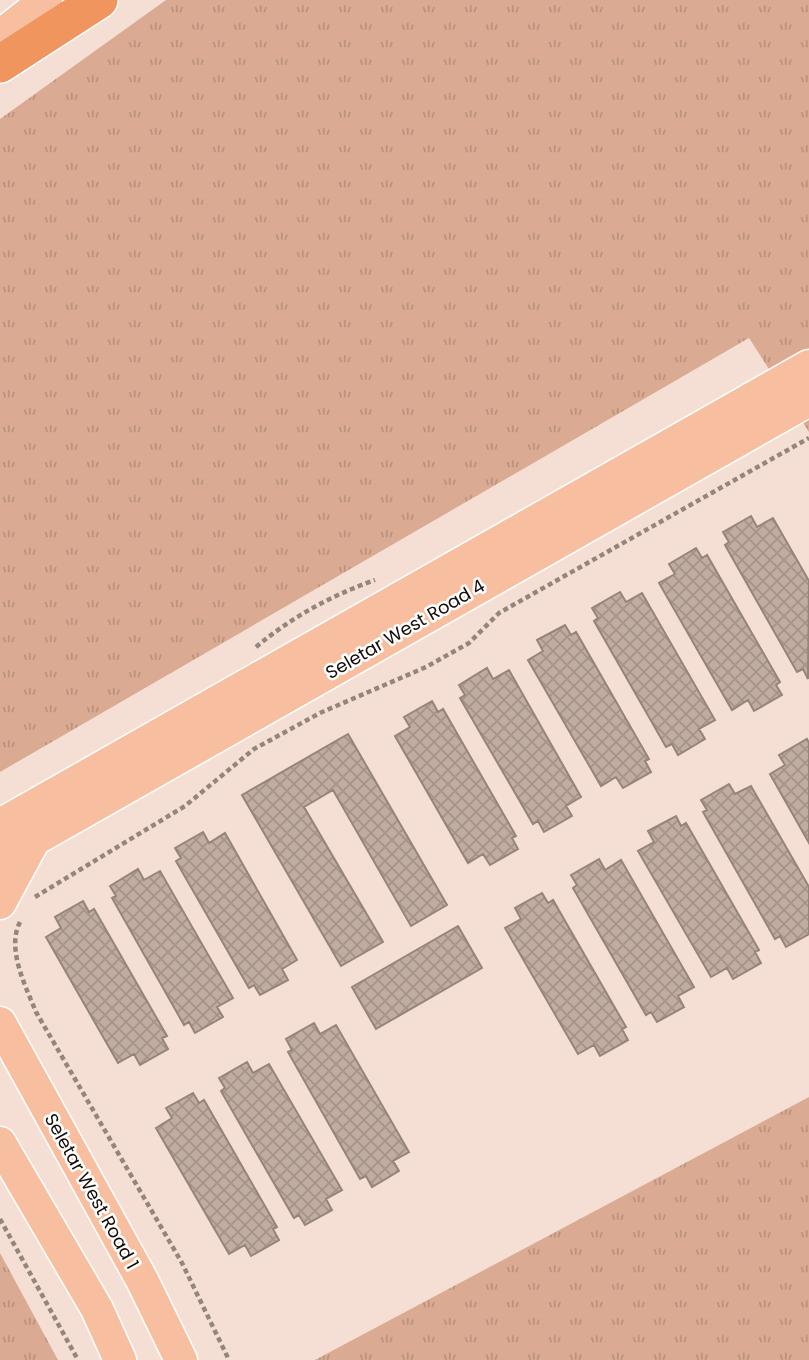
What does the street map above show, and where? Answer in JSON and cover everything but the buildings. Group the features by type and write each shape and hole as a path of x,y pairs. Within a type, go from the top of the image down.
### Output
{"highway":[{"path":"0,64 50,15 99,0"}],"main road":[{"path":"0,36 50,15"},
{"name":"Seletar West Road 4","path":"0,825 809,366"},
{"name":"Seletar West Road 4","path":"0,859 809,400"},
{"path":"16,910 35,839"},
{"name":"Seletar West Road 1","path":"0,1023 142,1280 181,1360"},
{"path":"0,1143 97,1308 120,1360"}],"path":[{"path":"229,1360 182,1263 36,1012 19,971 16,910 184,806 254,749 320,713 426,667 469,643 499,612 809,438"},
{"path":"0,1219 78,1360"}],"green space":[{"path":"166,0 809,0 809,432 749,338 0,772 0,119"},
{"path":"809,1097 809,1360 315,1360"},
{"path":"0,1253 58,1360 0,1360"}]}
